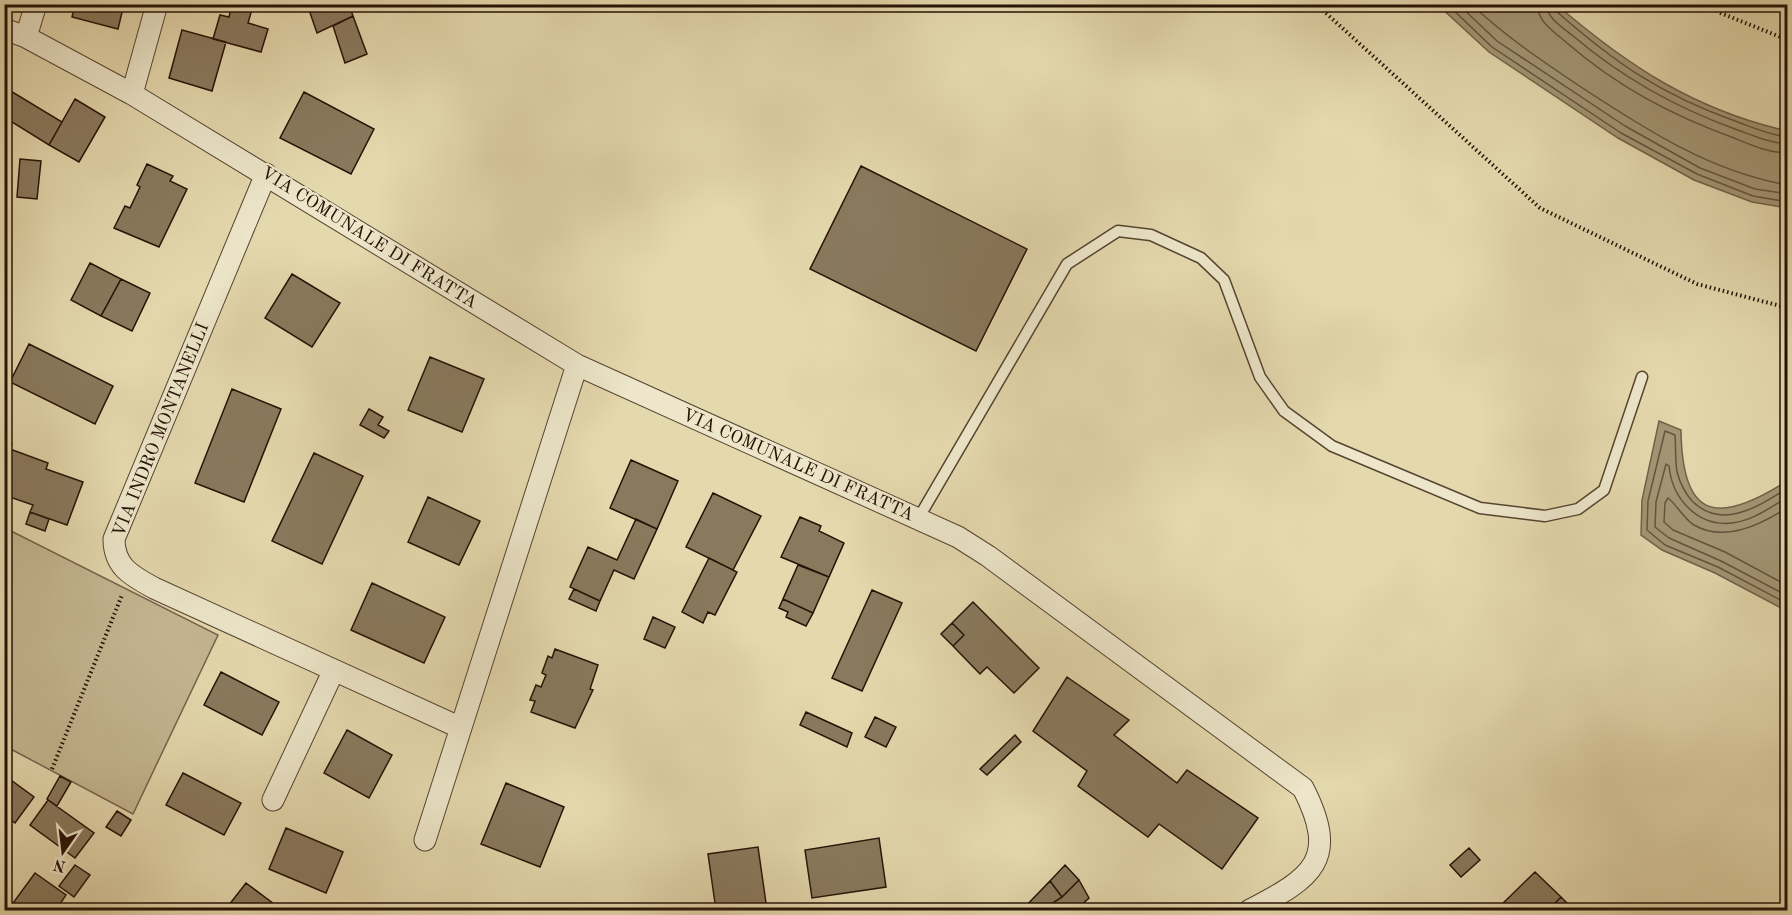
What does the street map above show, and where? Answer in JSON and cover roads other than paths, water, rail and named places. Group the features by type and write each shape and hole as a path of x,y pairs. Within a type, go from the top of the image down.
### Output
{"street":[{"path":"26,37 36,4"},
{"path":"132,94 157,4"},
{"name":"VIA COMUNALE DI FRATTA","path":"4,29 26,37 132,94 577,365 958,537 988,556 1303,788 1316,813 1320,844 1313,869 1293,888 1250,910"},
{"name":"VIA INDRO MONTANELLI","path":"266,174 114,540 114,555 131,575 154,588 333,672 461,728"},
{"path":"425,840 577,365"},
{"path":"273,800 333,672"}],"lane":[{"path":"918,519 1067,264 1118,231 1151,235 1201,258 1224,280 1260,377 1284,411 1332,446 1480,508 1545,516 1578,509 1604,489 1642,377"}],"water":[{"path":"1438,5 1557,5 1610,47 1664,83 1722,111 1787,131 1787,208 1752,202 1694,180 1618,138 1489,52"},
{"path":"1659,421 1681,430 1683,460 1688,483 1697,498 1708,506 1723,508 1741,504 1787,481 1787,611 1715,573 1662,550 1641,535 1642,500"}]}
